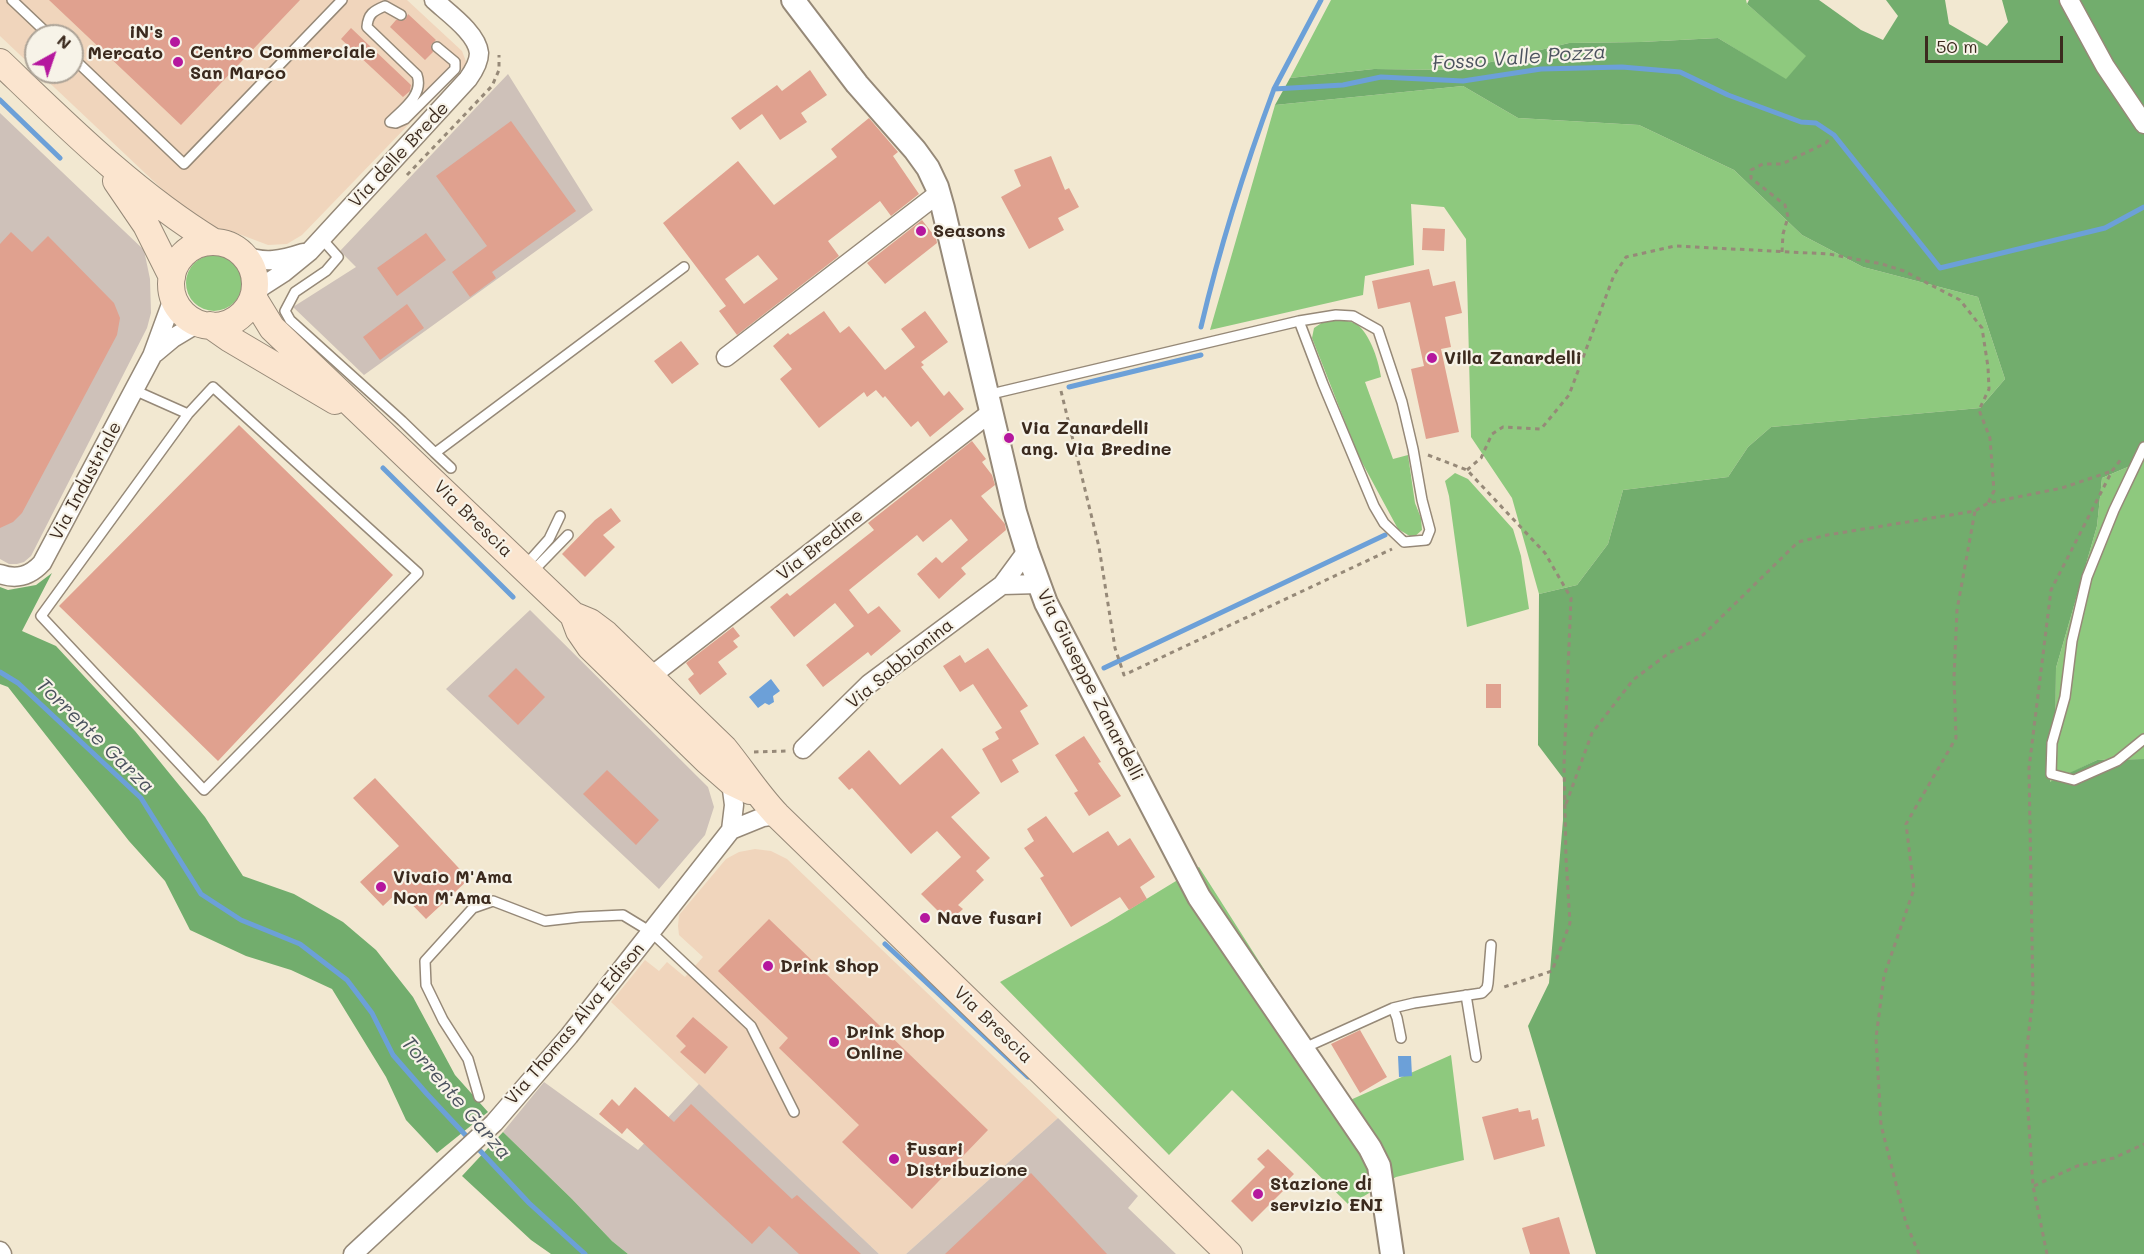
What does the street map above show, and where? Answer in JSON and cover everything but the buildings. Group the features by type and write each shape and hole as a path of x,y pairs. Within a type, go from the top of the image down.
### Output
{"main road":[{"name":"Via Brescia","path":"0,62 85,144 183,223 214,242 225,243 243,255 253,271 254,294 272,328 573,615 591,622 606,634 724,748 758,795 777,815 1229,1254"},
{"name":"Via Brescia","path":"85,144 130,200 146,225 173,287 179,308 188,316 374,424"},
{"path":"173,287 179,259 195,246 214,242"},
{"path":"204,324 222,325 232,321 249,307 254,294"},
{"name":"Via Brescia","path":"573,615 579,631 590,647 732,782 758,795"}],"street":[{"name":"Via delle Brede","path":"254,294 316,245 468,79 477,65 479,54 474,38 434,0"},
{"name":"Via Giuseppe Zanardelli","path":"793,0 857,84 928,168 939,193 970,305 988,404 1013,481 1027,551 1039,584 1068,648 1199,897 1370,1148 1379,1166 1392,1254"},
{"path":"2069,0 2105,66 2144,124"},
{"path":"726,357 939,193"},
{"path":"243,255 268,262 287,259 316,245"},
{"name":"Via Industriale","path":"0,574 17,577 27,575 42,563 152,356 173,287"},
{"name":"Via Industriale","path":"152,356 173,338 204,324"},
{"name":"Via Bredine","path":"650,677 988,404"},
{"name":"Via Sabbionina","path":"803,748 869,684 1002,585 1027,551"},
{"path":"1002,585 1039,584"},
{"path":"732,782 734,805 731,831 775,829 784,834 884,930 918,953"},
{"name":"Via Thomas Alva Edison","path":"353,1254 494,1123 569,1036 731,831 763,817 777,815"}],"lane":[{"path":"12,0 37,24"},
{"path":"84,68 184,164 342,0"},
{"path":"401,15 385,6 368,17 367,27 417,75 419,81 419,90 415,96 390,122 396,123 405,118 455,69 455,62 437,47"},
{"path":"316,245 338,257 326,271 295,292 285,311 290,320 451,468"},
{"path":"435,453 684,267"},
{"path":"988,404 1057,377 1299,321 1336,315 1353,316 1378,330 1402,402 1430,530 1426,540 1404,542 1384,522 1370,497 1299,321"},
{"path":"213,387 418,573 204,790 41,616 188,414 213,387"},
{"path":"134,390 188,414"},
{"path":"2144,447 2114,510 2087,577 2072,640 2065,697 2052,743 2051,774 2074,780 2117,761 2144,739"},
{"path":"527,571 549,539 560,516"},
{"path":"527,571 568,535"},
{"path":"479,1097 468,1059 443,1020 426,985 425,961 473,908 494,901 545,921 622,915 651,932 751,1026 794,1112"},
{"path":"1302,1049 1393,1008 1482,993 1488,982 1491,945"},
{"path":"1466,995 1476,1057"},
{"path":"1393,1008 1398,1017 1401,1038"}],"path":[{"path":"1782,252 1783,234 1788,217 1785,205 1751,178 1751,170 1763,164 1782,164 1826,143 1830,138"},
{"path":"1467,470 1481,458 1492,434 1503,427 1541,429 1569,395 1614,275 1626,257 1675,246 1829,254 1882,264 1904,271 1960,300 1982,328 1989,389 1979,410 1990,438 1994,491 1988,503"},
{"path":"1057,377 1099,547 1117,658 1124,675 1404,542"},
{"path":"1413,449 1467,470 1545,553 1571,598 1564,765 1570,923 1552,970 1482,993"},
{"path":"1566,804 1592,733 1633,680 1669,653 1700,638 1798,542 1827,535 1975,511 1988,503 2062,489 2112,471 2051,590 2029,768 2033,997 2025,1064 2034,1186 2047,1254"},
{"path":"1919,1254 1906,1224 1881,1125 1876,1038 1884,976 1914,889 1905,824 1956,738 1954,677 1957,610 1975,511"},
{"path":"724,748 739,752 776,752 803,748"},
{"path":"2034,1186 2077,1166 2114,1158 2144,1144"}],"shaded area":[{"path":"0,0 407,0 462,51 467,64 302,235 287,244 268,245 231,231 199,224 51,84 84,84 84,24 24,24 24,59 0,36"},
{"path":"508,74 593,210 364,375 293,307 356,267 340,251"},
{"path":"0,113 144,250 150,279 151,313 147,328 31,556 17,564 9,564 0,559"},
{"path":"530,610 708,787 714,807 705,835 659,889 446,689"},
{"path":"755,849 771,851 787,859 1058,1118 906,1254 879,1254 611,1002 645,960 659,971 667,962 685,977 703,957 679,935 679,915 726,859 739,852"},
{"path":"544,1082 638,1150 699,1084 879,1254 628,1254 612,1241 503,1132"},
{"path":"1058,1118 1138,1196 1128,1208 1176,1254 906,1254"}],"green space":[{"path":"1331,0 1746,0 1747,4 1807,56 1786,80 1718,38 1569,43 1458,70 1374,69 1290,78"},
{"path":"1749,0 1819,0 1861,30 1883,40 1898,16 1886,0 1945,0 1949,24 1987,46 2008,22 2002,0 2144,0 2144,460 2102,478 2097,526 2056,668 2055,755 2050,782 2097,760 2144,759 2144,1254 1596,1254 1528,1026 1549,983 1563,820 1563,778 1538,745 1539,594 1577,585 1608,544 1623,490 1728,477 1748,447 1771,427 1980,408 2005,379 1978,297 1863,267 1802,235 1734,170 1639,125 1518,118 1463,86 1275,105 1290,78 1374,69 1458,70 1569,43 1718,38 1786,79 1806,56 1747,4"},
{"path":"1463,86 1518,118 1639,125 1734,170 1802,235 1863,267 1978,297 2005,379 1980,408 1771,427 1748,447 1728,477 1623,490 1608,544 1577,585 1539,594 1512,498 1471,437 1466,239 1444,207 1411,204 1414,265 1365,276 1363,295 1210,330 1275,105"},
{"path":"214,255 225,257 234,263 240,272 242,283 240,294 234,303 225,309 214,311 203,309 194,303 188,294 186,283 188,272 194,263 203,257"},
{"path":"1348,321 1359,326 1371,343 1376,357 1381,377 1365,382 1393,459 1408,455 1415,503 1421,518 1422,530 1413,538 1398,529 1358,455 1312,338 1314,328 1323,322"},
{"path":"2144,460 2144,759 2097,760 2050,783 2055,755 2056,668 2097,526 2102,478"},
{"path":"1455,473 1468,479 1513,529 1521,556 1529,609 1467,627 1445,481"},
{"path":"52,573 22,631 56,646 135,731 205,817 243,876 294,894 343,922 376,950 413,997 455,1075 488,1112 437,1153 406,1120 386,1077 332,989 291,970 246,956 190,930 165,881 129,841 8,687 0,684 0,587 8,590 36,585"},
{"path":"1199,867 1348,1101 1451,1055 1464,1160 1396,1177 1349,1205 1232,1090 1169,1155 1000,982 1107,923"},
{"path":"503,1132 612,1241 628,1254 551,1254 531,1240 462,1176"}],"water":[{"path":"771,679 780,691 773,696 774,702 769,705 765,703 758,708 749,697"},
{"path":"1398,1056 1411,1056 1412,1076 1399,1077"}],"waterway":[{"path":"1274,89 1321,0"},
{"name":"Fosso Valle Pozza","path":"1201,327 1234,207 1274,89 1343,85 1381,77 1463,81 1541,69 1622,67 1680,72 1728,95 1801,122 1816,123 1834,135 1940,268 2105,228 2144,207"},
{"path":"0,100 60,158"},
{"name":"Fosso Valle Pozza","path":"1069,387 1201,355"},
{"path":"383,468 513,597"},
{"path":"1104,668 1385,535"},
{"name":"Torrente Garza","path":"0,672 18,683 141,798 201,894 241,920 300,944 347,980 372,1013 393,1055 529,1203 585,1254"},
{"path":"885,944 1028,1077"}],"place":[{"name":"iN's Mercato","path":"175,42"},
{"name":"Centro Commerciale San Marco","path":"178,62"},
{"name":"Seasons","path":"921,231"},
{"name":"Villa Zanardelli","path":"1432,358"},
{"name":"Via Zanardelli ang. Via Bredine","path":"1009,438"},
{"name":"Vivaio M'Ama Non M'Ama","path":"381,887"},
{"name":"Nave fusari","path":"925,918"},
{"name":"Drink Shop","path":"768,966"},
{"name":"Drink Shop Online","path":"834,1042"},
{"name":"Fusari Distribuzione","path":"894,1159"},
{"name":"Stazione di servizio ENI","path":"1258,1194"}]}
